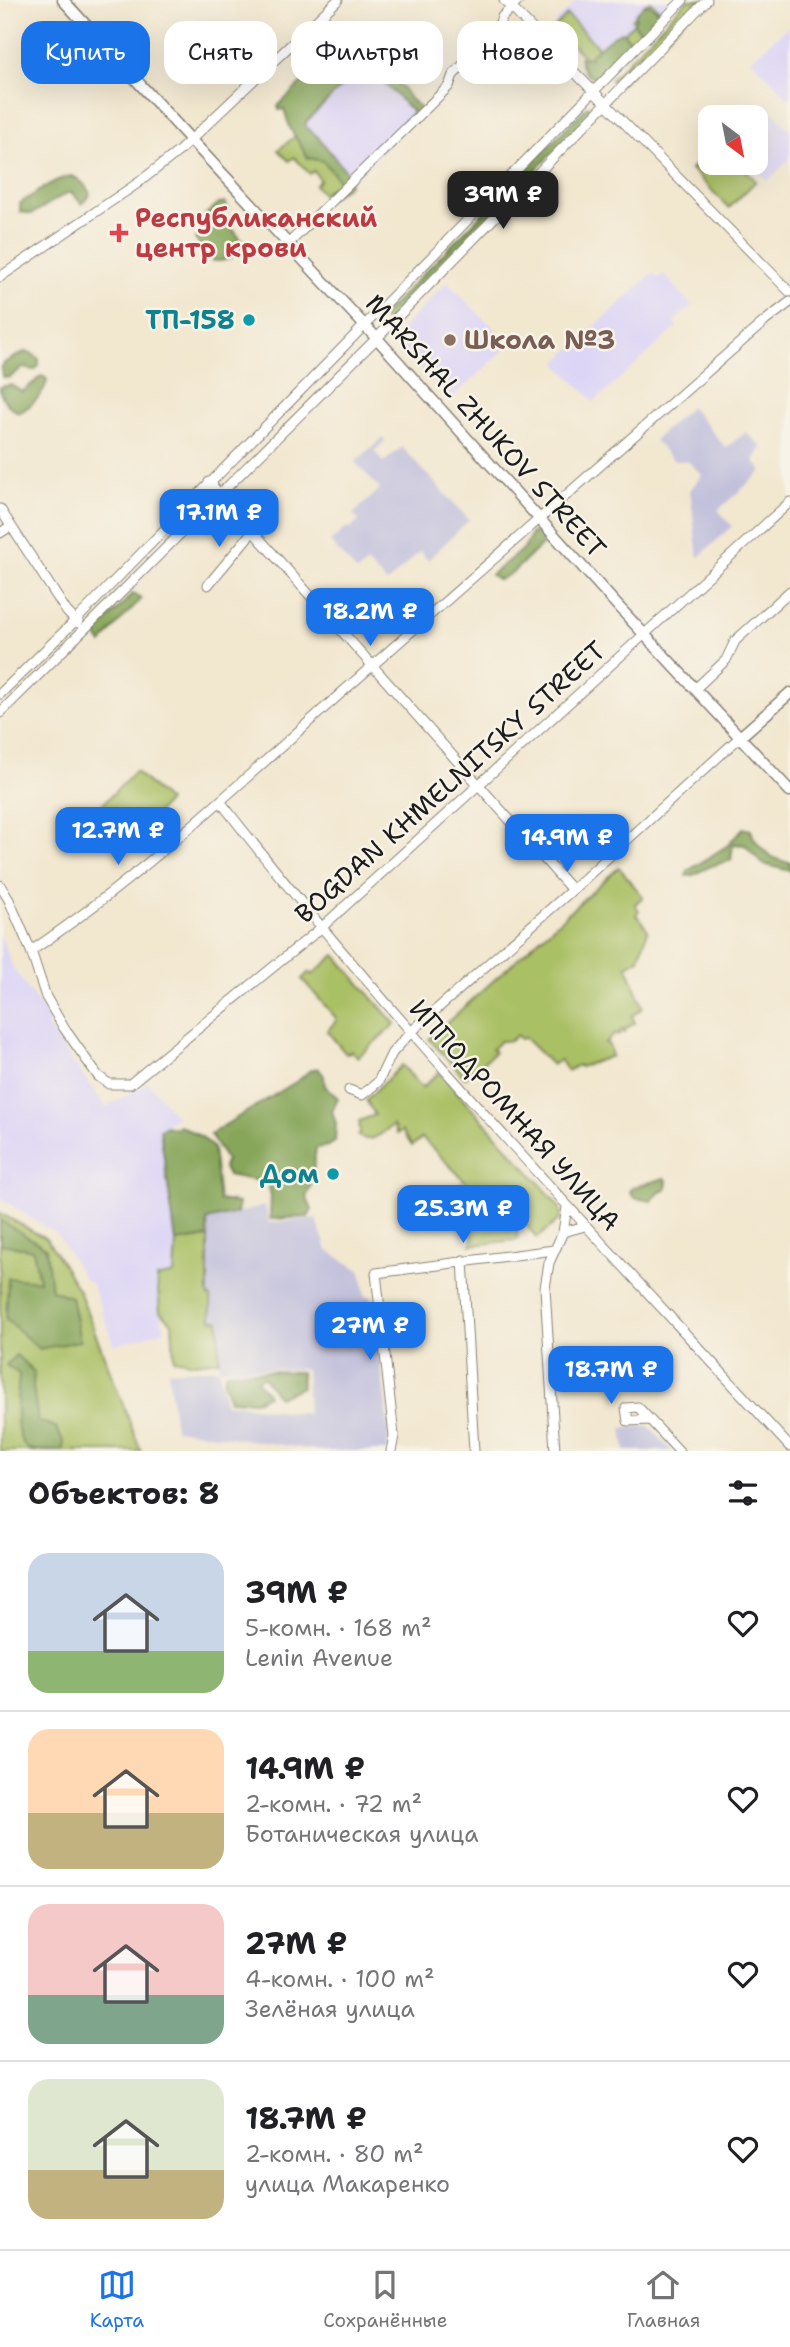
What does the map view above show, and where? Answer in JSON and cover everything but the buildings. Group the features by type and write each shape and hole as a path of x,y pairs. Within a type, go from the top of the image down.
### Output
{"main road":[{"name":"MARSHAL ZHUKOV STREET","path":"63,0 366,326 790,791"},
{"path":"740,737 790,693"}],"street":[{"path":"0,277 138,183 191,140 338,0"},
{"path":"504,0 516,4 593,90 790,292"},
{"path":"0,694 366,326 683,0"},
{"path":"0,713 377,338 707,0"},
{"path":"288,244 449,86 453,75 470,58 492,41 502,17 516,4"},
{"path":"0,885 30,951 99,901 220,801 540,517 790,302"},
{"path":"209,482 572,890"},
{"name":"BOGDAN KHMELNITSKY STREET","path":"30,951 46,997 98,1076 109,1084 130,1084 321,928 790,502"},
{"path":"0,509 67,612 85,631"},
{"path":"0,533 11,526"},
{"path":"208,585 252,532"},
{"path":"695,689 726,660 735,641 790,591"},
{"path":"349,1090 362,1095 378,1082 393,1053 412,1031 740,737"},
{"name":"ИППОДРОМНАЯ УЛИЦА","path":"220,801 321,928 567,1207 790,1447"},
{"path":"555,1451 545,1288 554,1250 563,1233 567,1207"},
{"path":"563,1233 585,1226"},
{"path":"391,1451 394,1436 376,1273 554,1250"},
{"path":"463,1260 474,1451"},
{"path":"649,1419 678,1451"}],"shaded area":[{"path":"577,0 671,0 603,68 578,44 578,21 557,21"},
{"path":"790,25 790,100 751,59"},
{"path":"334,84 395,84 421,111 352,181 294,123"},
{"path":"773,112 790,130 790,159 767,181 761,175 768,175 768,113"},
{"path":"653,273 658,278 664,274 692,306 673,322 677,327 594,402 558,365 558,361"},
{"name":"Школа №3","path":"447,282 507,342 504,350 451,399 393,338"},
{"path":"691,407 726,448 746,432 762,447 754,461 762,471 718,510 732,526 698,558 690,490 702,475 688,461 674,461 654,440"},
{"path":"383,438 385,441 374,451 384,462 402,447 469,520 428,560 420,551 387,583 367,563 357,572 330,542 348,526 350,529 359,521 353,514 380,489 355,462"},
{"path":"0,935 13,968 50,1020 47,1026 106,1107 148,1082 176,1116 160,1130 176,1242 174,1274 160,1312 165,1330 115,1345 91,1283 84,1279 57,1234 0,1198"},
{"path":"265,1206 269,1223 316,1218 327,1250 361,1271 365,1295 372,1297 388,1423 388,1451 323,1451 175,1429 168,1371 219,1368 219,1320 211,1320 211,1297 208,1297 207,1220","holes":["219,1368 306,1369 308,1414 225,1403"]},
{"path":"649,1426 672,1451 625,1451 622,1428"}],"green space":[{"path":"687,0 703,0 618,87 610,80"},
{"path":"650,1 664,14 602,75 578,50 578,26 601,50 635,22 632,19"},
{"path":"646,3 661,16 648,32 642,33 633,23 635,14"},
{"path":"567,15 573,21 561,21"},
{"path":"622,32 632,42 632,48 602,76 589,76 581,66 580,57 590,58 591,54 613,36"},
{"path":"300,84 344,84 306,122 306,127 317,136 350,176 349,185 329,199 325,191 337,185 338,179 323,161 308,158 290,128 284,109 279,110 278,106"},
{"path":"385,84 399,84 423,110 378,151 386,141 413,112"},
{"path":"588,106 593,111 387,322 381,317"},
{"path":"299,133 347,181 326,199 315,185 320,180 314,171 310,174 294,157 289,161 278,150"},
{"path":"698,162 698,175 750,175 756,181 729,208 691,169"},
{"path":"72,176 89,192 90,195 82,204 72,193 67,193 32,214 20,212 20,203 52,183"},
{"path":"225,202 228,209 222,212 223,217 243,242 231,257 213,261 195,239 207,225 205,215 219,203"},
{"path":"24,352 39,359 39,366 34,370 23,368 9,378 3,377 1,369 4,363"},
{"path":"42,376 47,379 41,394 19,413 3,399 0,387 11,385 22,392"},
{"path":"532,532 542,536 542,545 513,572 499,580 491,575 525,547"},
{"path":"133,593 141,599 102,644 95,633"},
{"path":"135,771 168,801 133,838 100,807"},
{"path":"743,828 751,830 756,842 771,856 790,862 790,871 763,864 745,845 733,844 731,860 686,876 688,871 728,845"},
{"path":"619,867 643,897 635,904 639,911 636,914 648,930 639,959 627,966 643,1008 632,1016 635,1023 625,1029 624,1033 622,1030 605,1043 609,1045 612,1056 580,1067 578,1065 568,1071 560,1060 552,1065 525,1038 520,1039 517,1035 510,1041 500,1041 492,1049 495,1052 465,1078 429,1039"},
{"path":"335,955 395,1024 358,1057 352,1051 346,1054 327,1031 336,1018 302,979 309,972 312,975"},
{"path":"402,1065 422,1088 439,1072 543,1187 560,1208 561,1218 537,1238 497,1190 492,1194 508,1229 517,1229 518,1240 471,1245 473,1241 468,1217 453,1197 461,1183 471,1187 422,1138 412,1146 402,1131 397,1134 393,1125 372,1139 358,1136 359,1121 375,1115 366,1100"},
{"path":"318,1068 324,1076 325,1086 338,1098 332,1112 336,1123 335,1142 316,1148 312,1181 306,1196 312,1210 308,1217 270,1219 271,1196 268,1183 228,1175 223,1167 226,1160 210,1134 299,1080 309,1071"},
{"path":"179,1125 202,1137 213,1148 219,1200 239,1203 237,1213 207,1220 208,1237 176,1242 160,1130 165,1126 176,1128"},
{"path":"665,1178 666,1190 651,1201 635,1198 630,1193 631,1188"},
{"path":"0,1213 47,1239 79,1291 141,1451 0,1451"},
{"path":"0,1220 46,1248 51,1290 71,1297 80,1341 39,1349 6,1319 8,1278 39,1281 33,1250 0,1244"},
{"path":"208,1237 208,1296 211,1297 211,1320 219,1320 219,1360 195,1363 174,1359 172,1323 160,1312 157,1278 174,1274 176,1242"},
{"path":"16,1355 34,1372 33,1387 38,1421 56,1427 64,1443 62,1451 28,1449 23,1443 17,1425 19,1374 6,1365"},
{"path":"226,1372 301,1372 302,1387 278,1397 263,1376 257,1380 268,1395 256,1401 230,1400 224,1383"}],"place":[{"name":"Республиканский центр крови","path":"119,233"},
{"name":"ТП-158","path":"249,320"},
{"name":"Школа №3","path":"450,340"},
{"name":"Дом","path":"333,1174"}]}
